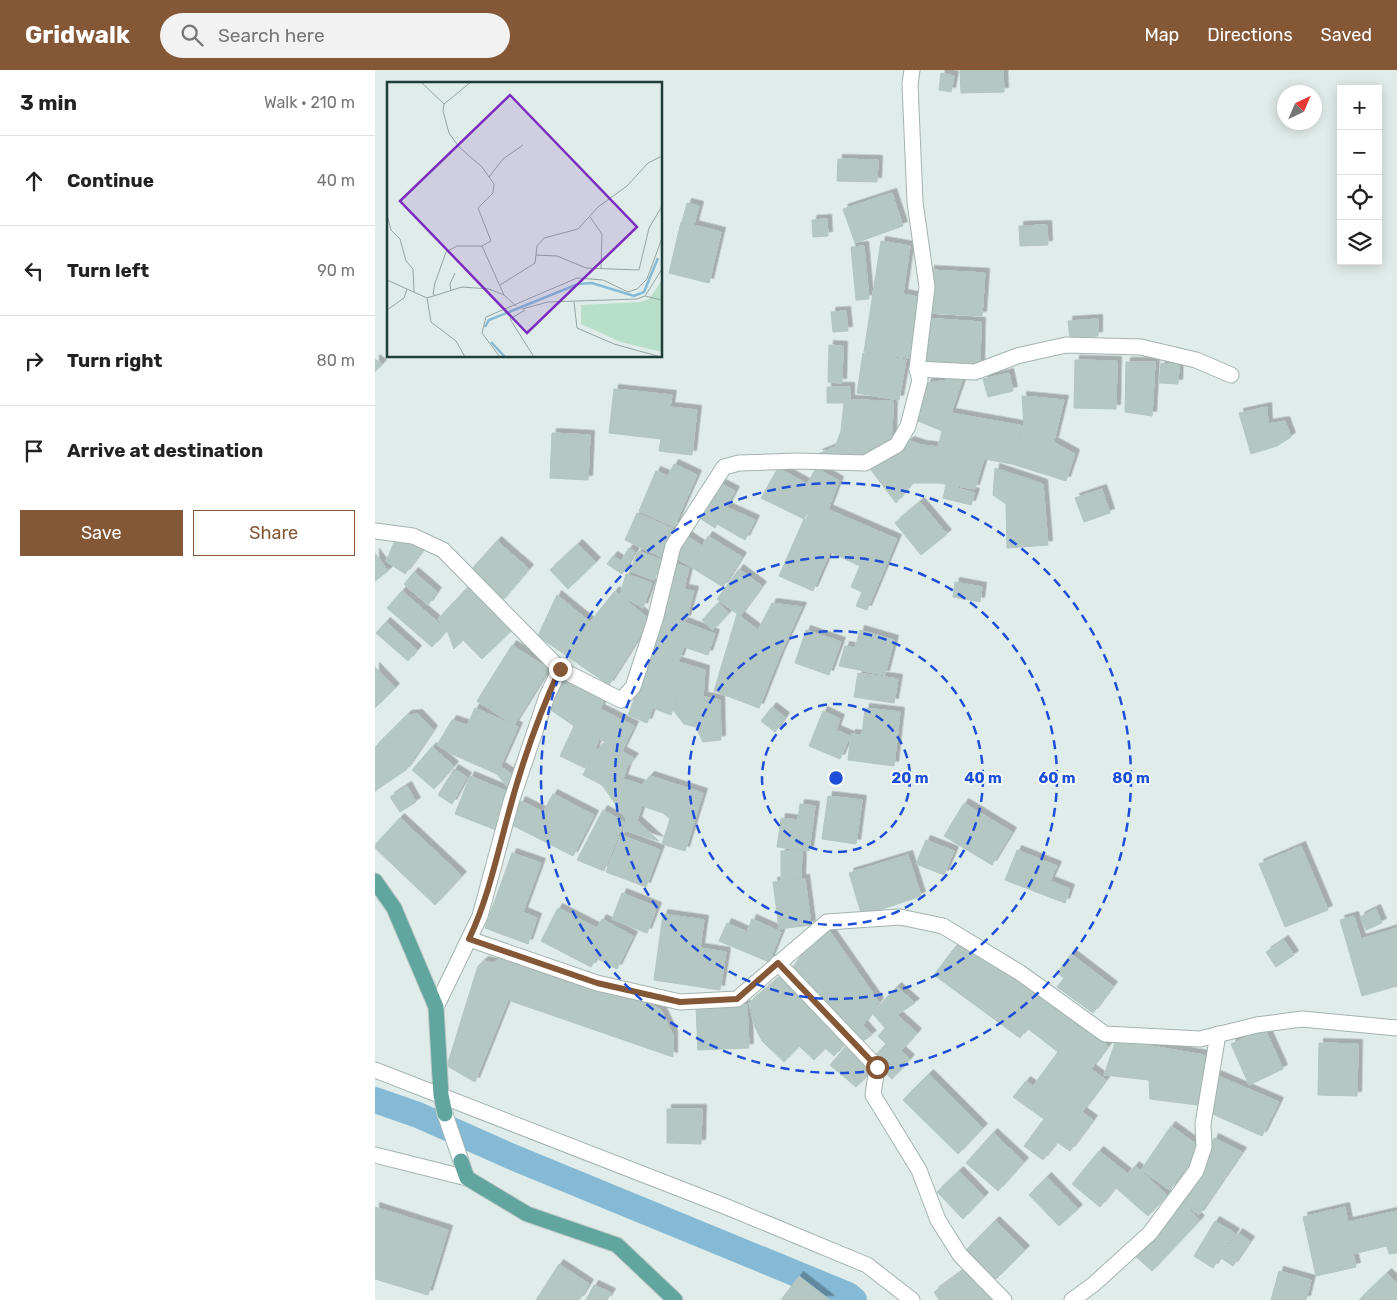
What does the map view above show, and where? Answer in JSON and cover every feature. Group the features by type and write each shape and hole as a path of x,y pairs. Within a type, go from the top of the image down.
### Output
{"main road":[{"path":"375,881 394,908 436,1007 441,1095 445,1114"},
{"path":"461,1161 467,1178 527,1214 617,1245 675,1300"}],"street":[{"path":"375,531 413,536 443,550 560,669 621,700 633,686 655,620 673,546 724,467 739,464 797,461 865,463 897,445 908,426 920,380 917,369 927,287 915,202 910,84 913,70"},
{"path":"917,369 975,372 1017,356 1066,345 1141,347 1196,360 1231,375"},
{"path":"436,1007 481,916 511,802 547,696 560,669"},
{"path":"469,939 597,983 680,1002 737,999 827,922 900,918 943,926 1019,972 1105,1034 1200,1039 1257,1025 1302,1019 1397,1028"},
{"path":"778,963 877,1067 873,1095 919,1170 938,1220 960,1256 1004,1300"},
{"path":"1072,1300 1094,1284 1150,1233 1196,1171 1204,1147 1203,1124 1218,1034"},
{"path":"375,1070 727,1206 867,1265 912,1300"},
{"path":"445,1114 461,1161"},
{"path":"375,1155 467,1178"}],"building":[{"path":"960,70 1003,70 1004,92 961,93"},
{"path":"941,73 954,76 951,92 939,90"},
{"path":"838,159 878,160 877,182 837,181"},
{"path":"892,193 903,226 855,243 843,209"},
{"path":"687,203 699,206 694,225 682,222"},
{"path":"827,219 828,236 813,237 812,220"},
{"path":"681,222 721,232 709,283 669,273"},
{"path":"1047,225 1048,245 1020,246 1019,226"},
{"path":"881,241 910,246 903,294 918,297 909,358 864,352"},
{"path":"864,246 869,299 856,300 851,247"},
{"path":"930,270 985,273 982,316 928,313"},
{"path":"846,311 848,331 833,332 831,312"},
{"path":"923,318 981,322 980,367 926,364"},
{"path":"1098,319 1098,336 1070,338 1068,321"},
{"path":"829,345 843,346 842,383 828,382"},
{"path":"863,353 906,360 899,400 857,393"},
{"path":"375,359 382,364 375,372"},
{"path":"1075,360 1117,361 1116,409 1074,408"},
{"path":"1126,362 1155,362 1152,416 1125,412"},
{"path":"1161,363 1179,365 1178,384 1159,383"},
{"path":"1009,373 1013,391 988,397 983,379"},
{"path":"963,378 951,413 1024,426 1012,464 938,447 942,431 916,420 927,383"},
{"path":"827,387 850,387 850,400 893,401 892,440 860,458 818,454 835,447 841,431 844,403 827,403"},
{"path":"614,389 672,395 670,407 697,410 692,455 659,451 661,439 609,433"},
{"path":"1022,396 1064,400 1054,441 1024,426"},
{"path":"1267,407 1268,424 1285,421 1291,437 1277,446 1251,454 1239,413"},
{"path":"1024,426 1075,454 1066,481 1012,464"},
{"path":"552,433 590,435 588,480 550,478"},
{"path":"910,441 984,459 975,489 938,483 912,483 896,503 871,470"},
{"path":"674,464 697,475 674,527 639,511 656,471 668,476"},
{"path":"778,468 807,484 816,468 839,481 828,510 813,503 804,519 761,498"},
{"path":"995,468 1043,484 1048,545 1007,548 1006,504 993,495"},
{"path":"721,484 735,491 715,528 698,517"},
{"path":"946,485 975,493 971,505 943,498"},
{"path":"1102,489 1110,513 1084,522 1075,498"},
{"path":"920,502 947,534 921,555 895,523"},
{"path":"813,503 897,539 867,610 856,606 862,592 851,587 860,566 830,552 813,591 779,576"},
{"path":"726,507 755,520 745,540 717,524"},
{"path":"637,513 673,529 661,557 625,540"},
{"path":"684,534 702,546 708,536 742,557 723,587 678,559"},
{"path":"396,538 425,547 405,574 386,561"},
{"path":"497,541 529,569 500,603 470,571"},
{"path":"578,544 596,562 568,589 550,570"},
{"path":"629,548 635,552 622,574 607,564 613,556 621,561"},
{"path":"638,551 662,560 654,580 630,571"},
{"path":"375,553 388,571 375,581"},
{"path":"673,563 689,568 684,589 694,591 686,620 660,613"},
{"path":"739,569 762,586 740,616 717,599"},
{"path":"414,572 437,592 428,605 404,584"},
{"path":"626,574 652,583 643,608 620,595"},
{"path":"955,582 982,587 980,602 953,597"},
{"path":"470,585 513,629 482,659 463,640 454,649 447,630 438,619"},
{"path":"402,591 447,630 432,647 387,608"},
{"path":"615,591 650,620 609,685 538,636 557,595 590,622"},
{"path":"718,603 729,613 713,630 702,620"},
{"path":"772,603 802,607 759,708 714,691 737,614 758,630"},
{"path":"660,613 715,634 708,655 684,647 679,660 651,652"},
{"path":"386,622 417,650 408,661 376,633"},
{"path":"806,630 841,642 829,675 795,663"},
{"path":"860,630 894,640 885,675 839,666 845,646 855,648"},
{"path":"512,645 549,669 514,725 477,701"},
{"path":"652,654 705,670 703,697 679,692 671,715 653,708 647,723 628,715"},
{"path":"375,667 395,688 375,708"},
{"path":"858,673 898,679 894,703 854,697"},
{"path":"561,678 605,698 600,709 634,726 622,751 599,739 585,768 560,756 574,726 548,708"},
{"path":"679,692 720,700 721,740 703,742 696,727 684,724 673,710"},
{"path":"772,707 785,717 775,732 761,721"},
{"path":"475,708 518,727 497,774 454,755"},
{"path":"865,708 900,712 894,766 848,760 851,734 862,735"},
{"path":"823,711 840,719 836,730 850,736 840,759 809,746"},
{"path":"418,714 433,730 406,770 375,791 375,747 407,715"},
{"path":"452,720 467,725 454,755 437,745"},
{"path":"606,743 634,758 627,767 623,779 642,785 650,776 703,793 685,851 662,844 670,819 663,813 642,806 637,821 659,841 624,830 626,819 602,785 583,775 594,752"},
{"path":"432,747 454,766 434,789 412,770"},
{"path":"501,767 516,777 509,789 497,774"},
{"path":"454,769 467,777 452,804 438,795"},
{"path":"470,776 511,793 496,830 455,814"},
{"path":"407,786 416,802 400,812 390,797"},
{"path":"553,794 594,815 573,856 510,824 521,801 543,812"},
{"path":"828,796 862,800 856,844 822,839"},
{"path":"964,803 1012,832 992,865 944,836"},
{"path":"800,804 815,806 809,851 777,847 781,818 798,820"},
{"path":"603,810 624,822 604,871 577,860"},
{"path":"400,818 462,876 435,905 375,848 375,845"},
{"path":"621,835 660,850 646,887 606,872"},
{"path":"926,840 954,851 944,875 916,864"},
{"path":"1301,846 1328,910 1285,927 1259,864"},
{"path":"802,850 801,879 781,880 781,851"},
{"path":"1017,850 1057,866 1050,881 1070,889 1065,903 1005,880"},
{"path":"512,853 541,863 523,912 537,918 528,944 485,928"},
{"path":"908,855 921,896 862,916 849,873"},
{"path":"805,879 811,925 779,929 773,882"},
{"path":"622,893 657,907 647,933 612,919"},
{"path":"558,908 597,928 602,919 633,936 617,969 596,958 591,967 541,941"},
{"path":"1376,909 1382,923 1366,930 1360,917"},
{"path":"663,914 704,920 700,948 726,952 720,990 654,980"},
{"path":"1354,916 1361,939 1397,928 1397,986 1362,996 1340,920"},
{"path":"752,919 781,932 769,962 719,941 727,923 747,932"},
{"path":"826,926 879,1002 863,1025 872,1035 860,1043 791,970 811,941"},
{"path":"962,938 1108,1046 1091,1069 1106,1080 1082,1112 1093,1120 1070,1151 1057,1142 1043,1160 1024,1146 1044,1119 1013,1097 1026,1081 1033,1086 1058,1052 1027,1028 1020,1038 934,975"},
{"path":"1284,940 1294,955 1276,967 1266,952"},
{"path":"1071,954 1113,986 1093,1013 1057,987 1064,978 1057,973"},
{"path":"507,955 647,1003 661,1010 673,1035 673,1057 508,1000 475,1082 447,1066 478,966 484,961 493,963"},
{"path":"782,975 846,1043 834,1056 825,1048 814,1060 799,1046 784,1062 762,1041 755,1027 749,1003"},
{"path":"897,987 915,1003 897,1015 885,1028 872,1013"},
{"path":"747,1005 749,1048 698,1050 696,1008"},
{"path":"897,1015 917,1033 901,1051 910,1059 892,1079 871,1060 886,1044 878,1036"},
{"path":"1265,1029 1283,1069 1249,1085 1231,1044"},
{"path":"1116,1040 1204,1055 1205,1106 1150,1099 1149,1080 1104,1075"},
{"path":"1319,1043 1358,1044 1357,1096 1318,1095"},
{"path":"848,1044 874,1068 856,1087 830,1065"},
{"path":"929,1074 983,1128 958,1154 903,1100"},
{"path":"1216,1075 1279,1102 1262,1136 1210,1113"},
{"path":"667,1109 702,1109 701,1144 667,1143"},
{"path":"1171,1126 1200,1147 1170,1190 1141,1170"},
{"path":"993,1133 1024,1162 998,1191 966,1163"},
{"path":"1214,1138 1242,1152 1199,1215 1179,1200 1200,1173"},
{"path":"1099,1151 1127,1173 1100,1207 1072,1184"},
{"path":"1135,1166 1167,1195 1148,1216 1116,1188"},
{"path":"959,1171 984,1197 963,1219 937,1192"},
{"path":"1047,1177 1078,1209 1059,1226 1029,1195"},
{"path":"1179,1200 1200,1220 1152,1271 1134,1255"},
{"path":"375,1207 448,1230 428,1295 375,1279"},
{"path":"1345,1207 1348,1222 1397,1211 1397,1253 1389,1254 1387,1246 1353,1254 1356,1267 1316,1276 1303,1217"},
{"path":"995,1221 1025,1250 996,1279 966,1250"},
{"path":"1215,1221 1235,1233 1213,1268 1194,1256"},
{"path":"1238,1233 1250,1241 1233,1266 1221,1258"},
{"path":"559,1264 589,1284 579,1300 536,1300"},
{"path":"964,1270 995,1300 939,1300 934,1292"},
{"path":"1279,1271 1311,1280 1306,1300 1271,1300"},
{"path":"1387,1273 1397,1283 1397,1300 1359,1300"},
{"path":"799,1276 830,1300 781,1300"},
{"path":"594,1285 611,1293 607,1300 586,1300"}],"waterway":[{"path":"375,1100 418,1115 510,1156 848,1295 854,1300"}],"route":[{"path":"560,669 547,696 511,802 481,916 469,939 597,983 680,1002 737,999 778,963 877,1067"}]}
